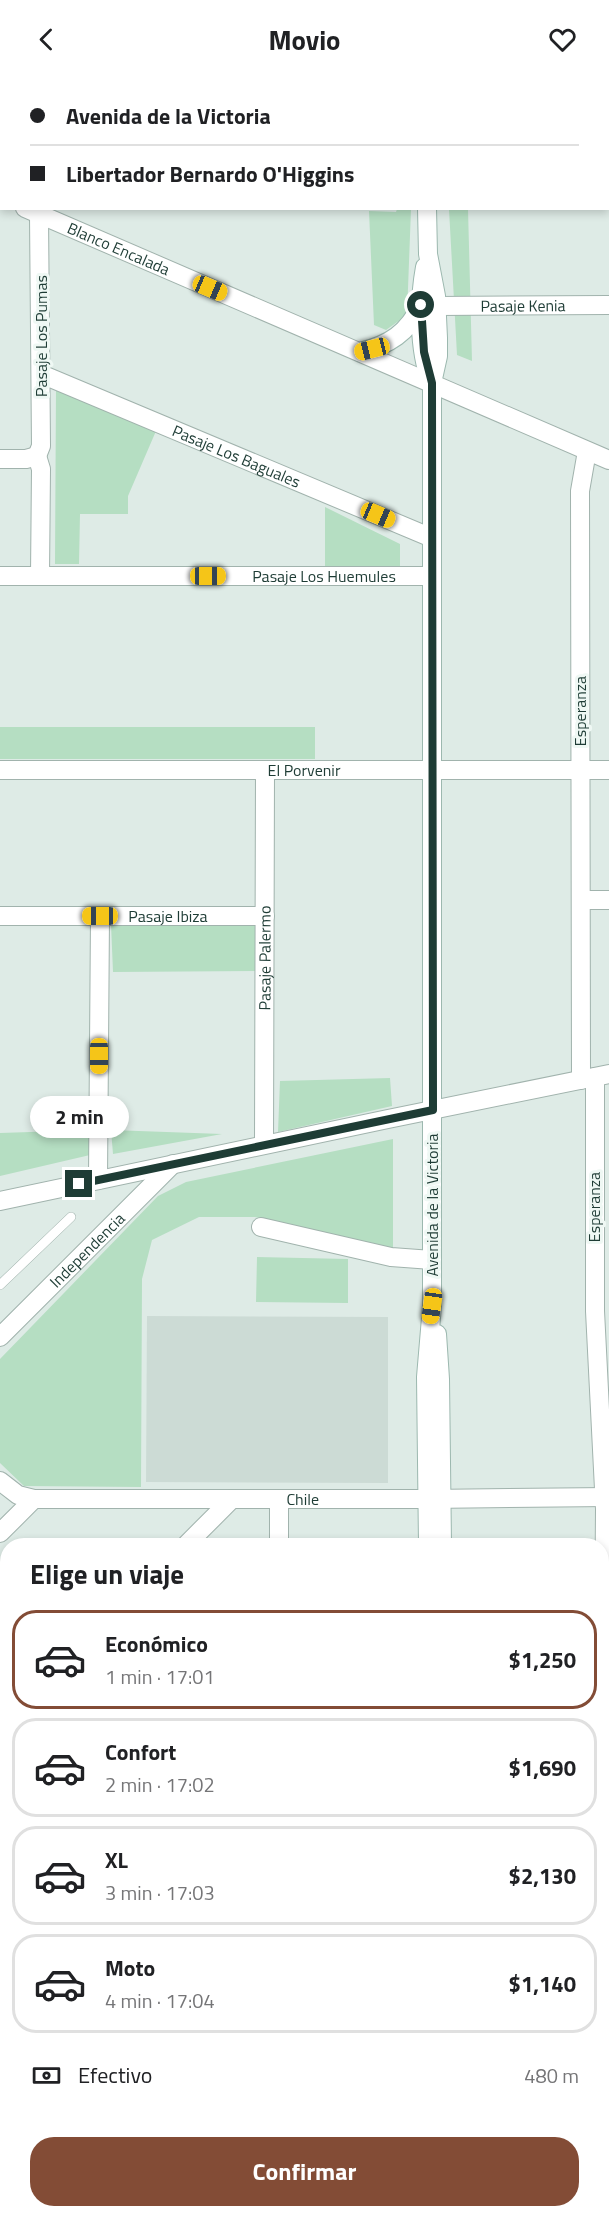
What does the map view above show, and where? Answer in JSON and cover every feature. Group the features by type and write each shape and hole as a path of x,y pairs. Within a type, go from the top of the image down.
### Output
{"street":[{"name":"Avenida de la Victoria","path":"427,210 429,305 424,352 432,383 433,1110 432,1306 426,1377 435,1498 441,1538"},
{"name":"Blanco Encalada","path":"32,212 609,460"},
{"name":"Pasaje Los Pumas","path":"32,212 41,374 41,446 37,456 41,469 40,576"},
{"path":"360,352 380,346 402,334 429,305"},
{"name":"Pasaje Kenia","path":"429,305 609,305"},
{"name":"Pasaje Los Baguales","path":"41,374 432,538"},
{"name":"Esperanza","path":"587,451 580,491 581,900 595,1077 596,1331 607,1497 606,1538"},
{"path":"0,459 27,459 37,456"},
{"name":"Pasaje Los Huemules","path":"0,576 432,576"},
{"name":"El Porvenir","path":"0,770 609,770"},
{"name":"Pasaje Palermo","path":"264,1144 265,770"},
{"path":"581,900 609,900"},
{"name":"Pasaje Ibiza","path":"0,916 265,916"},
{"path":"98,1180 100,916"},
{"path":"0,1201 264,1144 595,1077"},
{"name":"Independencia","path":"0,1337 173,1164"},
{"path":"261,1227 391,1257 432,1260"},
{"name":"Chile","path":"0,1481 18,1495 34,1499 607,1497"},
{"name":"Avenida de la Victoria","path":"429,1538 435,1498"},
{"path":"0,1533 34,1499"},
{"path":"193,1538 232,1499"},
{"path":"279,1499 279,1538"},
{"name":"Esperanza","path":"609,2008 609,2020"}],"lane":[{"path":"0,1285 70,1217"}],"shaded area":[{"path":"147,1316 388,1317 388,1483 146,1482"}],"green space":[{"path":"397,210 411,210 407,315 386,330 374,325 369,211 396,212"},
{"path":"449,210 468,210 472,361 457,355"},
{"path":"56,388 156,431 128,496 128,514 80,514 79,564 55,564"},
{"path":"325,507 400,544 400,568 325,568"},
{"path":"0,727 315,727 315,759 0,759"},
{"path":"260,922 261,971 113,972 111,924"},
{"path":"390,1078 392,1106 278,1132 280,1081"},
{"path":"90,1130 90,1155 0,1176 0,1133"},
{"path":"111,1130 222,1134 113,1154"},
{"path":"393,1139 393,1250 255,1217 199,1217 152,1240 142,1279 141,1487 24,1486 0,1463 0,1359 158,1196 186,1182"},
{"path":"257,1257 348,1259 348,1303 256,1302"}],"route":[{"path":"79,1184 433,1110 432,383 428,375 424,352 421,305"}]}
